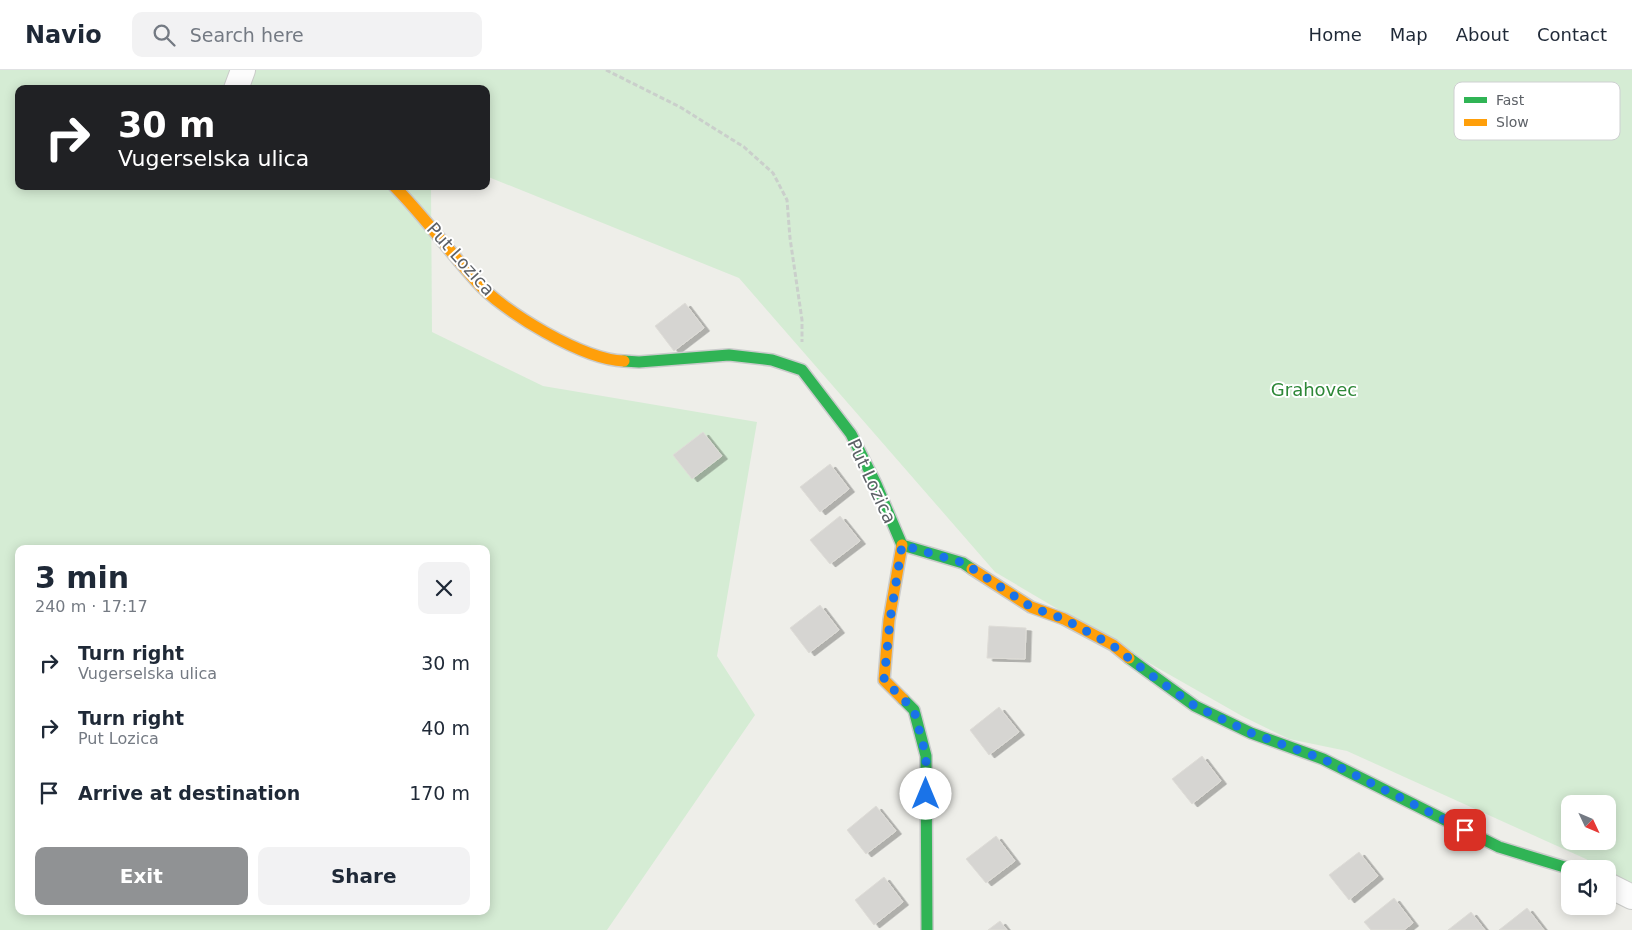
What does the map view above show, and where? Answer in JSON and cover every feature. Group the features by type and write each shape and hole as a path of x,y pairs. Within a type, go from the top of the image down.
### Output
{"street":[{"path":"237,85 243,70"},
{"name":"Put Lozica","path":"398,190 415,207 477,283 512,312 568,345 613,361 638,362 729,355 772,360 802,370 851,434 876,484 902,545 964,563 1031,607 1064,619 1112,645 1195,706 1251,733 1323,759 1499,847 1561,866"},
{"path":"902,545 890,620 884,680 914,710 926,756 927,930"},
{"path":"1616,889 1632,897"}],"path":[{"path":"606,70 680,107 744,147 773,173 787,200 790,238 802,320 802,370"}],"green space":[{"name":"Grahovec","path":"0,70 1632,70 1632,888 1616,877 1616,860 1588,860 1566,850 1616,850 1616,795 1561,795 1561,848 1347,751 1289,739 1242,716 995,572 739,278 490,178 490,85 15,85 15,190 431,190 432,332 543,386 757,422 717,656 755,715 607,930 0,930"}],"building":[{"path":"685,303 704,328 674,351 655,326"},
{"path":"703,432 722,456 692,479 673,455"},
{"path":"830,464 849,489 820,512 800,487"},
{"path":"840,516 860,541 830,564 810,540"},
{"path":"820,605 839,630 809,653 790,628"},
{"path":"989,626 1026,628 1025,659 987,658"},
{"path":"999,707 1019,732 989,755 970,730"},
{"path":"1202,756 1221,781 1192,804 1172,779"},
{"path":"876,806 896,831 866,854 847,830"},
{"path":"996,836 1015,861 986,883 966,859"},
{"path":"1359,852 1378,876 1349,900 1329,875"},
{"path":"884,877 903,902 874,925 855,900"},
{"path":"1394,898 1413,923 1404,930 1371,930 1364,922"},
{"path":"1527,908 1544,930 1499,930"},
{"path":"1471,912 1485,930 1448,930"},
{"path":"1000,921 1007,930 988,930"}],"traffic: fast":[{"path":"624,361 639,362 729,355 772,360 802,370 851,434 876,484 902,545 963,563 972,569"},
{"path":"1129,658 1195,706 1251,733 1323,759 1499,847 1561,866"},
{"path":"903,699 914,710 926,756 927,930"}],"traffic: slow":[{"path":"398,190 476,281 505,306 524,320 567,343 607,359 624,361"},
{"path":"902,545 889,620 884,680 903,699"},
{"path":"972,569 1031,607 1064,619 1113,645 1129,658"}],"route":[{"path":"926,794 926,756 914,710 884,680 890,620 902,545 964,563 1031,607 1064,619 1112,645 1195,706 1251,733 1323,759 1465,830"}]}
